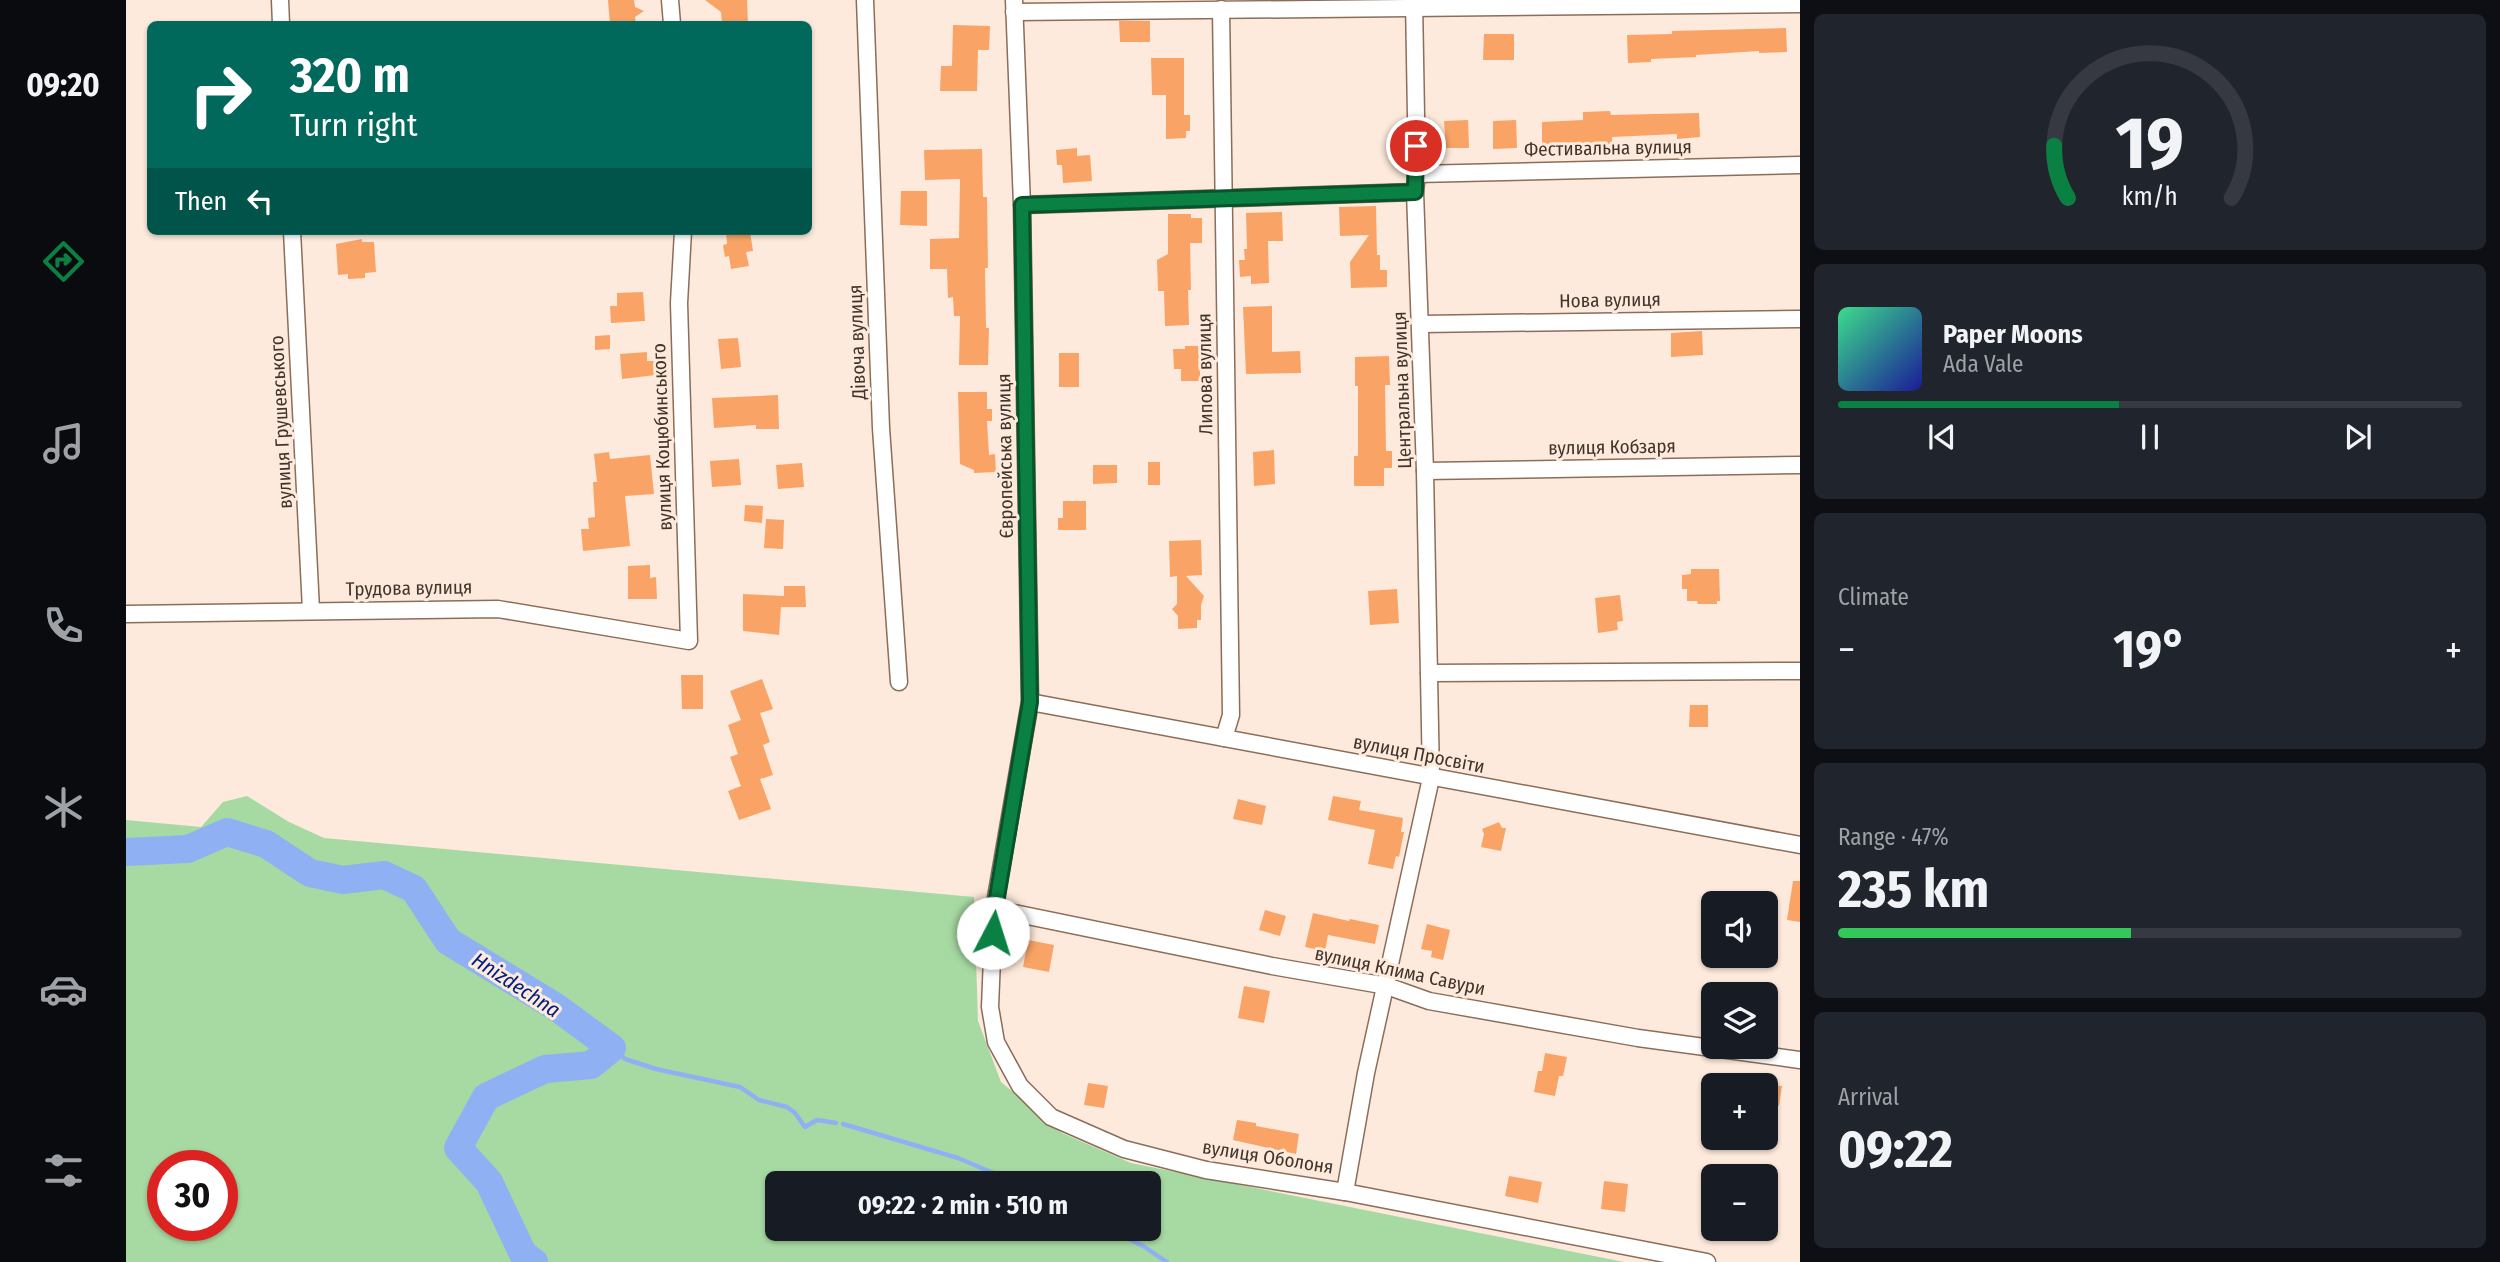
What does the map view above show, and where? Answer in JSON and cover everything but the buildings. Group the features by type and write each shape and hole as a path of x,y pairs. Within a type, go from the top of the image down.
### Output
{"street":[{"path":"280,0 281,21"},
{"path":"670,0 672,21"},
{"name":"Дівоча вулиця","path":"865,0 881,428 899,682"},
{"path":"1014,6 1221,9 1414,4 1800,4"},
{"name":"Центральна вулиця","path":"1345,1192 1366,1073 1431,778 1421,324 1415,192 1414,4"},
{"name":"Європейська вулиця","path":"995,909 1030,702 1022,205 1014,6"},
{"name":"Липова вулиця","path":"1221,9 1231,715 1224,738"},
{"name":"Фестивальна вулиця","path":"1417,174 1800,165"},
{"path":"1022,205 1415,192"},
{"name":"вулиця Грушевського","path":"292,235 311,610"},
{"name":"вулиця Коцюбинського","path":"683,235 679,303 689,641"},
{"name":"Нова вулиця","path":"1421,324 1800,319"},
{"name":"вулиця Кобзаря","path":"1425,471 1800,465"},
{"name":"Трудова вулиця","path":"126,614 498,609 689,641"},
{"path":"1429,673 1800,671"},
{"name":"вулиця Просвіти","path":"1030,702 1800,845"},
{"name":"вулиця Клима Савури","path":"995,909 1272,966 1387,986 1429,1001 1638,1038 1800,1060"},
{"name":"вулиця Оболоня","path":"995,909 990,1007 996,1042 1020,1086 1051,1117 1124,1149 1206,1170 1345,1192 1707,1262"}],"green space":[{"path":"247,796 289,822 324,838 974,897 978,1021 1001,1082 1062,1133 1131,1163 1624,1262 126,1262 126,820 201,827 223,802"}],"waterway":[{"name":"Hnizdechna","path":"126,852 188,849 227,832 266,844 310,873 343,880 384,875 414,889 448,941 556,1007 612,1048 591,1065 545,1069 486,1097 458,1148 489,1182 523,1254 534,1262"},
{"path":"612,1048 625,1059 656,1069 740,1087 759,1100 787,1107 805,1127 817,1120 836,1123"},
{"path":"843,1124 958,1158 989,1171"},
{"path":"1133,1241 1167,1262"}],"route":[{"path":"993,933 1030,702 1022,205 1415,192 1416,146"}]}
